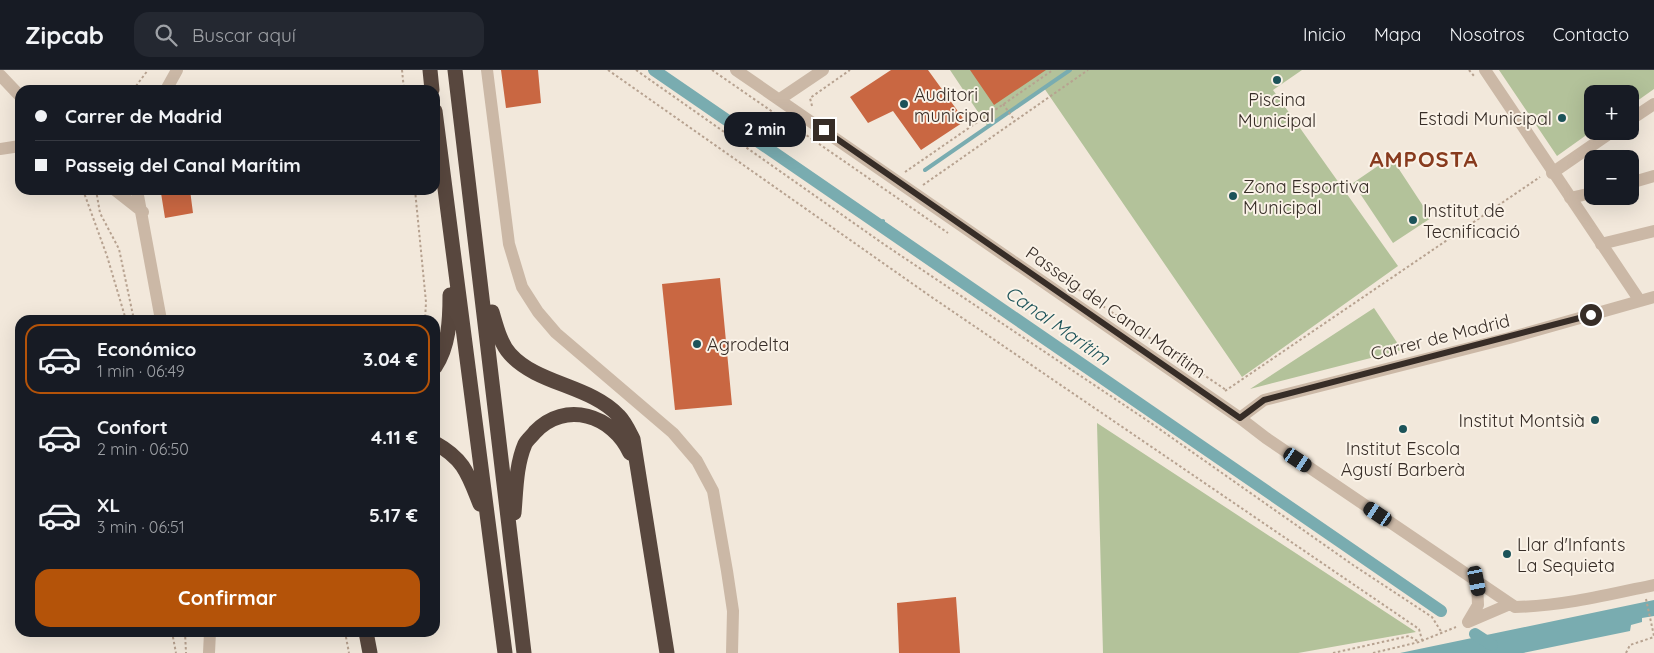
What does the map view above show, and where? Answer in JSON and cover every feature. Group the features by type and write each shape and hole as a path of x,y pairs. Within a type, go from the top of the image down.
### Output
{"highway":[{"path":"430,70 432,85"},
{"path":"455,70 481,275 524,653"},
{"path":"440,153 505,653"},
{"path":"440,360 450,324 448,218"},
{"path":"481,275 497,329 509,353 525,366 593,398 619,416 633,438 667,653"},
{"path":"511,544 518,470 526,443 545,421 566,414 588,416 610,426 625,442 638,471"},
{"path":"440,446 452,453 467,472 488,525"},
{"path":"367,637 370,653"}],"street":[{"path":"168,85 176,70"},
{"path":"487,70 509,244 522,287 538,312 556,333 673,433 697,461 712,491 728,571 733,611 732,653"},
{"name":"Passeig del Canal Marítim","path":"736,70 1240,418 1266,438 1513,605"},
{"path":"780,99 823,70"},
{"path":"1480,74 1547,174 1570,198 1640,301"},
{"path":"0,75 15,91"},
{"path":"1639,114 1654,104"},
{"path":"1547,174 1599,140"},
{"path":"0,149 15,147"},
{"path":"1639,180 1654,176"},
{"path":"1570,198 1584,194"},
{"path":"121,195 142,212"},
{"path":"138,195 160,315"},
{"path":"1601,244 1654,231"},
{"name":"Carrer de Madrid","path":"1240,418 1264,400 1509,338 1654,297"},
{"path":"1468,622 1478,605 1477,581"},
{"path":"1468,622 1513,605 1546,606 1649,589"},
{"path":"209,653 210,637"}],"path":[{"path":"137,85 148,70"},
{"path":"402,70 404,85"},
{"path":"608,70 914,284 1419,629 1422,640"},
{"path":"636,70 885,245 1148,421 1353,565 1432,617 1442,633"},
{"path":"812,109 810,98 850,70"},
{"path":"898,167 905,172 1053,70"},
{"path":"923,184 1088,70"},
{"path":"1470,70 1480,74"},
{"path":"1003,104 1015,121"},
{"path":"1218,403 1226,390 1547,174"},
{"path":"918,181 931,190"},
{"path":"85,195 107,256 125,315"},
{"path":"97,195 100,213 119,248 133,315"},
{"path":"415,195 426,302 425,315"},
{"path":"1038,262 1226,390"},
{"path":"1626,653 1630,645 1654,636 1649,589"},
{"path":"1373,653 1419,642 1468,622"},
{"path":"1333,653 1409,636 1419,642"},
{"path":"173,637 176,653"},
{"path":"185,637 186,653"},
{"path":"346,637 349,653"}],"green space":[{"name":"Zona Esportiva Municipal","path":"950,70 1302,70 1273,90 1398,266 1242,377 1044,88 988,127"},
{"name":"Estadi Municipal","path":"1499,70 1654,70 1654,89 1639,100 1639,85 1584,85 1584,137 1557,156"},
{"path":"1391,157 1431,218 1393,243 1353,183"},
{"path":"1374,308 1402,350 1250,389"},
{"path":"1097,423 1416,632 1298,653 1103,653"}],"water":[{"path":"1654,600 1654,616 1642,618 1642,622 1631,625 1630,631 1523,653 1400,653"}],"building":[{"path":"501,70 538,70 541,103 506,108"},
{"name":"Auditori municipal","path":"891,70 928,70 965,121 921,150 893,111 868,123 850,97"},
{"path":"970,70 1046,70 994,105"},
{"path":"161,195 191,195 193,213 165,218"},
{"name":"Agrodelta","path":"720,278 732,405 675,410 662,284"},
{"path":"956,597 960,653 899,653 897,603"}],"waterway":[{"name":"Canal Marítim","path":"654,70 1441,611"},
{"path":"925,170 1070,70"},
{"name":"Canal Marítim","path":"879,225 883,221"},
{"name":"Canal Marítim","path":"1475,634 1492,645"}],"place":[{"name":"Piscina Municipal","path":"1277,80"},
{"name":"Auditori municipal","path":"904,104"},
{"name":"Estadi Municipal","path":"1562,118"},
{"name":"Zona Esportiva Municipal","path":"1233,196"},
{"name":"Institut de Tecnificació","path":"1413,220"},
{"name":"Agrodelta","path":"697,344"},
{"name":"Institut Montsià","path":"1595,420"},
{"name":"Institut Escola Agustí Barberà","path":"1403,429"},
{"name":"Llar d'Infants La Sequieta","path":"1507,554"}],"district":[{"name":"AMPOSTA","path":"1424,159"}],"route":[{"path":"824,130 882,172 1240,418 1264,400 1509,338 1591,315"}]}
